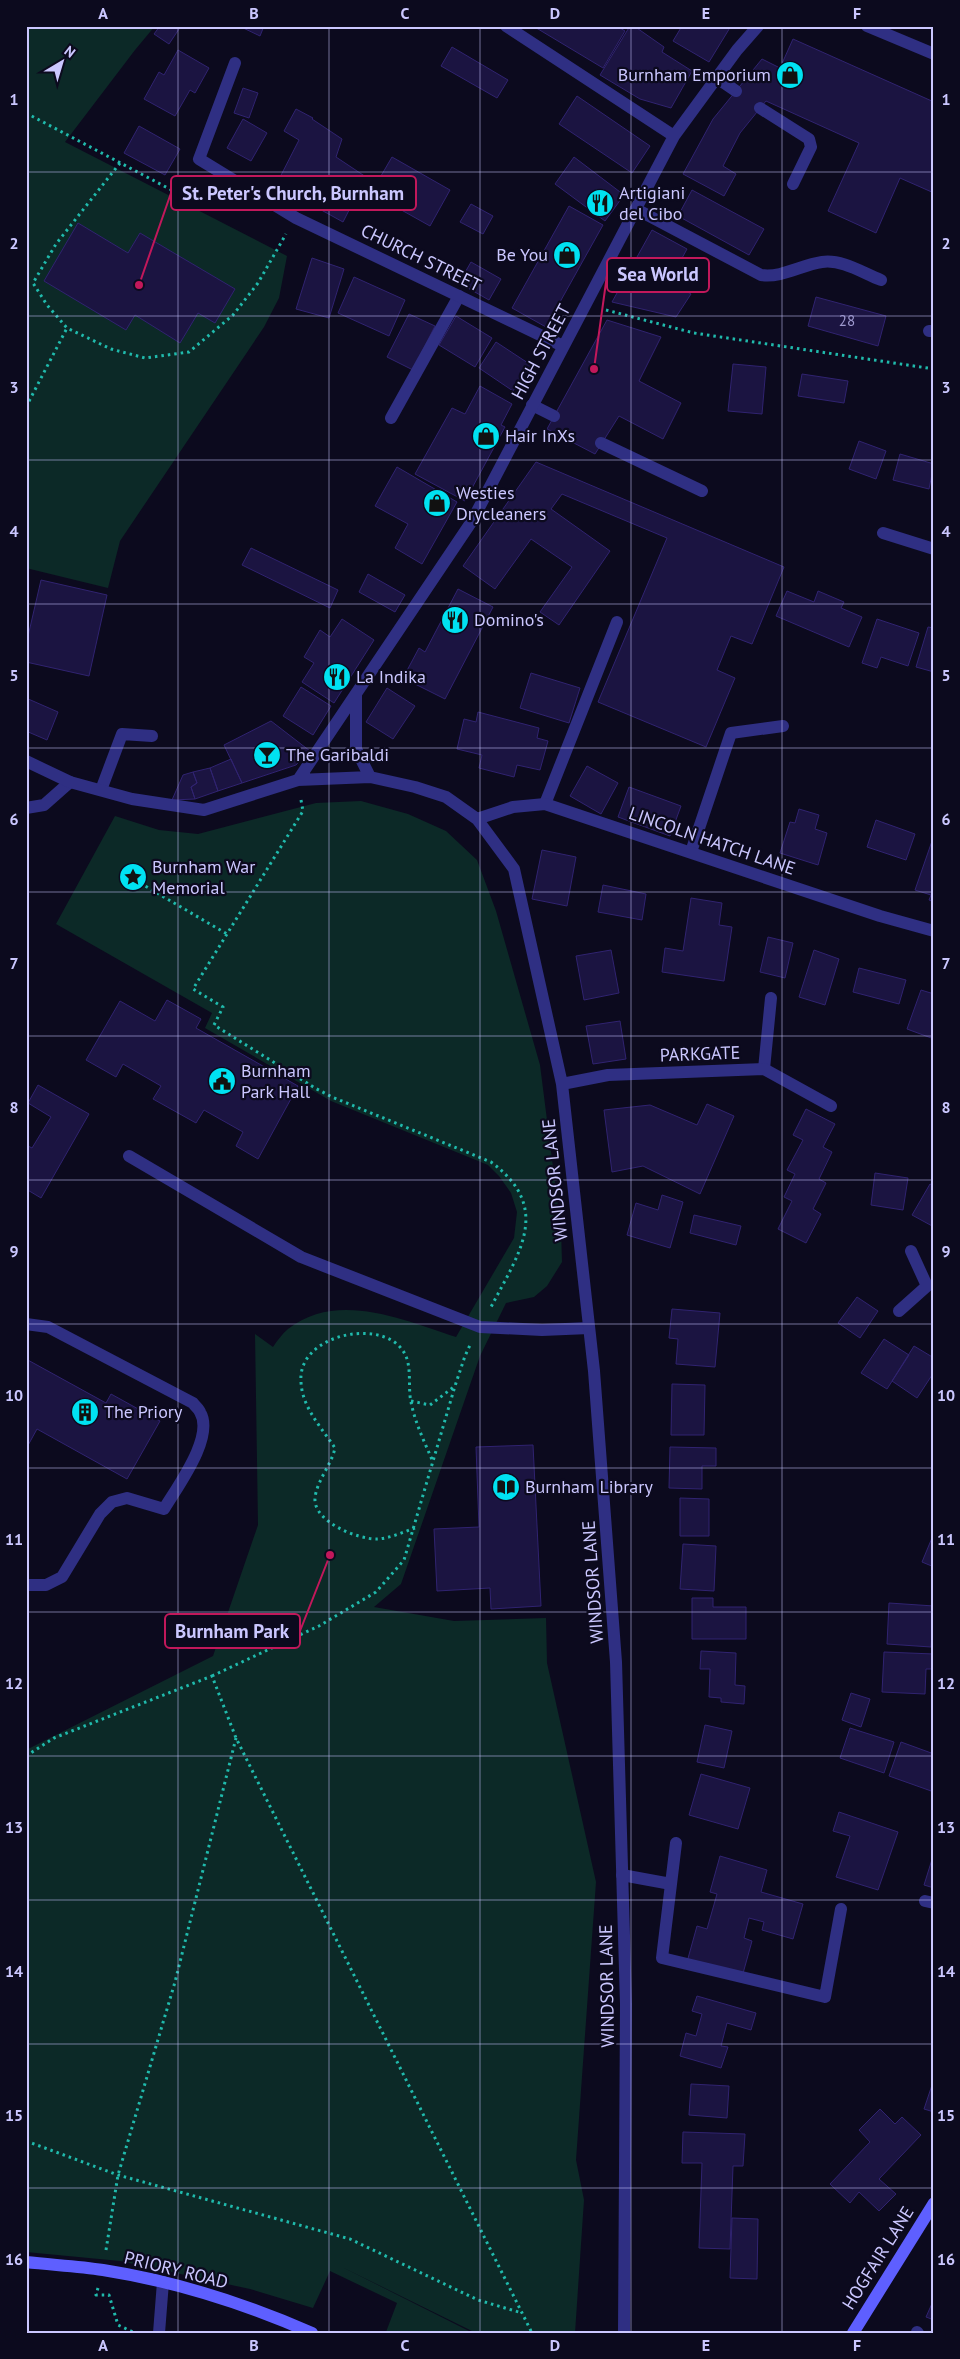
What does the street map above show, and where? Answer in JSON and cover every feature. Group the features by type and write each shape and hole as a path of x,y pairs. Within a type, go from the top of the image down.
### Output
{"street":[{"path":"506,26 674,136"},
{"name":"HIGH STREET","path":"298,780 472,520 674,136 758,26"},
{"path":"867,26 934,54"},
{"name":"CHURCH STREET","path":"235,63 199,159 296,218 563,346"},
{"path":"717,78 736,91"},
{"path":"760,108 808,139 811,147 793,184"},
{"path":"636,209 761,276 772,277 821,262 837,262 881,280"},
{"path":"391,418 460,296"},
{"path":"532,405 554,416"},
{"path":"601,443 702,491"},
{"path":"883,533 934,549"},
{"path":"545,804 617,622"},
{"path":"356,696 356,749 370,777"},
{"path":"691,852 731,732 783,726"},
{"path":"101,790 122,734 152,736"},
{"path":"26,761 70,782 132,799 204,810 298,780 370,777 415,787 446,797 478,818"},
{"path":"26,808 44,805 70,782"},
{"name":"LINCOLN HATCH LANE","path":"478,818 513,807 545,804 880,916 934,931"},
{"name":"WINDSOR LANE","path":"478,818 514,869 562,1084 589,1328 616,1662 626,2004 624,2333"},
{"path":"764,1069 771,998"},
{"name":"PARKGATE","path":"562,1084 608,1075 764,1069 831,1106"},
{"path":"129,1156 301,1256 480,1327 542,1330 589,1328"},
{"path":"899,1311 930,1288 911,1251"},
{"path":"26,1324 48,1327 193,1403 201,1413 204,1426 202,1441 164,1509 127,1498 112,1502 100,1514 62,1577 46,1585 26,1585"},
{"path":"676,1843 662,1958 825,1997 841,1909"},
{"path":"622,1875 671,1884"},
{"name":"HOGFAIR LANE","path":"853,2333 934,2203"},
{"name":"PRIORY ROAD","path":"26,2262 102,2270 163,2282 266,2313 312,2333"},
{"path":"159,2333 163,2282"}],"path":[{"path":"26,113 198,204"},
{"path":"120,163 56,244 32,283 47,305 67,328 111,349 146,358 189,352 233,315 258,283 296,218"},
{"path":"586,305 694,333 934,369"},
{"path":"26,407 67,328"},
{"path":"26,1756 54,1738 212,1676 319,1626 376,1592 404,1560 465,1356 516,1259 524,1238 527,1213 518,1190 505,1172 491,1162 332,1097 214,1025 223,1006 193,989 304,811 298,780"},
{"path":"140,883 227,934"},
{"path":"415,1528 386,1538 363,1538 340,1528 324,1517 318,1509 315,1500 318,1486 335,1448 314,1418 302,1396 300,1379 304,1362 315,1348 330,1339 353,1334 390,1339 400,1347 408,1359 411,1401 419,1430 434,1463"},
{"path":"411,1401 430,1405 455,1386"},
{"path":"212,1676 236,1738 532,2333"},
{"path":"118,2175 175,1982 236,1738"},
{"path":"26,2141 118,2175 350,2239 478,2300 523,2313"}],"green space":[{"path":"26,26 155,26 65,142 287,256 279,298 264,327 120,541 108,588 26,568"},
{"path":"361,801 408,814 446,831 477,860 496,911 540,1065 561,1230 562,1262 547,1286 534,1297 506,1303 480,1356 401,1584 374,1607 454,1621 546,1618 547,1663 596,1882 576,2160 584,2200 575,2333 476,2333 342,2267 473,2333 386,2332 397,2303 330,2271 313,2308 250,2289 120,2261 26,2252 26,1750 213,1656 258,1525 255,1334 273,1347 288,1329 307,1317 328,1311 349,1310 393,1317 456,1337 514,1238 517,1212 511,1193 499,1176 488,1165 331,1101 205,1028 212,1013 56,924 115,816 159,830 198,834 316,803"}],"building":[{"path":"160,26 181,26 169,44 154,34"},
{"path":"239,26 264,26 260,36"},
{"path":"533,26 617,26 625,31 603,68"},
{"path":"630,26 634,26 664,47 662,52 692,71 671,108 640,99 600,75"},
{"path":"682,26 731,26 709,62 673,41"},
{"path":"793,39 934,102 934,193 900,178 876,233 828,211 859,143 766,101 740,133 723,166 736,174 724,196 683,174 713,119 762,59 780,68"},
{"path":"452,47 508,80 497,98 441,66"},
{"path":"178,50 209,68 195,93 190,90 175,116 144,99 159,72 164,75"},
{"path":"243,88 258,93 249,118 234,113"},
{"path":"577,96 650,146 632,173 559,124"},
{"path":"296,109 313,118 342,139 336,157 366,177 343,222 276,185 299,140 284,131"},
{"path":"243,119 267,133 251,161 227,148"},
{"path":"139,126 180,149 165,175 124,153"},
{"path":"392,157 450,190 430,226 371,193"},
{"path":"574,157 624,195 605,221 555,184"},
{"path":"692,190 764,229 749,255 678,216"},
{"path":"471,204 493,216 483,234 460,222"},
{"path":"569,206 603,225 546,327 512,308"},
{"path":"78,223 128,253 140,233 235,289 215,323 198,313 180,343 135,315 126,330 44,281"},
{"path":"652,230 687,249 669,282 691,294 676,317 612,302"},
{"path":"312,258 344,269 329,318 296,309"},
{"path":"471,262 501,279 489,300 459,283"},
{"path":"354,277 405,300 389,336 338,313"},
{"path":"816,297 886,316 878,346 808,326"},
{"path":"409,314 435,326 413,370 387,357"},
{"path":"456,316 492,338 475,367 439,345"},
{"path":"607,320 661,337 639,381 681,403 663,439 619,416 595,454 547,429"},
{"path":"496,342 531,365 513,391 479,368"},
{"path":"733,364 766,367 762,414 728,411"},
{"path":"802,374 848,381 844,403 798,396"},
{"path":"480,386 512,404 501,425 505,427 465,501 415,474 452,408 465,414"},
{"path":"859,441 886,451 876,479 849,469"},
{"path":"900,454 934,464 929,489 893,480"},
{"path":"536,462 784,567 752,644 731,636 717,670 735,678 706,747 598,702 667,538 562,494 551,509 610,551 559,625 540,612 572,567 531,539 495,589 463,566"},
{"path":"397,467 457,502 422,564 395,548 408,524 375,506"},
{"path":"251,548 338,590 330,608 242,565"},
{"path":"368,574 405,595 395,612 359,592"},
{"path":"41,580 107,595 89,676 26,662 26,645"},
{"path":"458,589 493,607 445,699 403,678 419,648 425,652"},
{"path":"787,591 814,602 818,591 844,602 841,608 862,617 849,647 776,616"},
{"path":"342,619 374,640 334,703 302,682 314,663 304,657 320,630 330,637"},
{"path":"877,619 919,633 908,666 881,657 877,668 862,663"},
{"path":"928,627 934,628 934,672 916,667"},
{"path":"531,673 580,688 569,723 520,708"},
{"path":"301,687 331,706 313,735 283,716"},
{"path":"387,688 415,706 393,739 366,722"},
{"path":"26,698 58,712 47,740 26,731"},
{"path":"478,712 539,728 537,738 548,741 540,770 517,765 514,777 479,768 482,755 457,749 464,719 476,722"},
{"name":"The Garibaldi","path":"271,721 310,751 296,765 242,783 224,745"},
{"path":"231,759 242,783 218,791 210,768"},
{"path":"587,766 618,783 601,814 570,796"},
{"path":"210,768 218,791 195,799 191,787 197,783 193,772"},
{"path":"193,772 197,783 191,787 195,799 172,800 183,775"},
{"path":"629,787 681,806 670,836 618,817"},
{"path":"799,809 819,815 815,829 827,833 818,865 780,853 790,822 795,823"},
{"path":"876,820 915,834 906,860 867,847"},
{"path":"932,841 934,841 934,902 929,900 931,895 915,890"},
{"path":"542,850 576,857 567,906 532,899"},
{"path":"603,885 646,894 642,920 598,912"},
{"path":"691,898 722,903 719,925 732,927 724,981 662,972 665,948 683,951"},
{"path":"768,937 793,943 785,978 760,972"},
{"path":"611,950 619,993 584,1000 576,956"},
{"path":"814,950 839,959 825,1005 799,997"},
{"path":"859,968 906,980 899,1004 853,992"},
{"path":"921,990 934,994 934,1039 907,1029"},
{"name":"Burnham Park Hall","path":"167,1000 201,1019 196,1028 298,1086 258,1159 236,1146 243,1132 204,1110 196,1123 153,1099 161,1086 123,1064 116,1077 86,1060 120,1001 155,1021"},
{"path":"620,1021 626,1059 593,1064 586,1026"},
{"path":"38,1085 89,1114 41,1198 26,1189 26,1145 32,1148 51,1117 28,1103"},
{"path":"707,1104 734,1116 700,1194 643,1166 612,1172 604,1110 650,1105 697,1125"},
{"path":"806,1109 835,1124 823,1147 832,1152 819,1179 826,1183 813,1209 821,1214 806,1243 778,1229 792,1201 784,1197 795,1174 787,1170 803,1140 793,1135"},
{"path":"875,1173 908,1178 903,1210 871,1205"},
{"path":"930,1184 934,1186 934,1227 912,1215"},
{"path":"662,1195 683,1202 670,1248 627,1235 636,1203 658,1210"},
{"path":"694,1215 741,1226 736,1245 690,1233"},
{"path":"857,1297 878,1311 860,1338 838,1323"},
{"path":"672,1309 720,1313 715,1367 676,1364 678,1339 669,1338"},
{"path":"884,1339 909,1355 887,1389 861,1373"},
{"path":"914,1346 934,1358 934,1372 917,1398 892,1381"},
{"name":"The Priory","path":"26,1359 106,1403 111,1394 160,1421 127,1479 37,1429 26,1449"},
{"path":"672,1384 705,1385 704,1435 671,1435"},
{"name":"Burnham Library","path":"533,1445 541,1606 491,1609 490,1588 437,1591 434,1529 479,1527 476,1447"},
{"path":"670,1447 716,1448 716,1466 702,1466 702,1489 669,1488"},
{"path":"680,1498 709,1499 709,1536 680,1536"},
{"path":"934,1533 934,1567 922,1562"},
{"path":"683,1544 716,1546 714,1591 680,1589"},
{"path":"692,1598 713,1598 713,1607 746,1607 746,1639 692,1639"},
{"path":"889,1603 934,1606 931,1647 887,1644"},
{"path":"701,1651 736,1653 735,1685 745,1686 744,1704 721,1702 721,1698 709,1697 710,1669 700,1669"},
{"path":"884,1652 934,1654 934,1669 926,1669 925,1694 882,1692"},
{"path":"851,1693 870,1699 861,1727 842,1720"},
{"path":"705,1725 732,1731 724,1768 697,1762"},
{"path":"850,1728 894,1742 884,1773 840,1758"},
{"path":"901,1742 934,1754 934,1792 889,1776"},
{"path":"701,1774 750,1788 738,1829 689,1815"},
{"path":"839,1812 898,1832 878,1890 836,1877 850,1836 833,1831"},
{"path":"934,1853 934,1888 924,1885"},
{"path":"720,1856 767,1870 761,1892 803,1904 793,1939 762,1930 764,1922 749,1918 744,1938 752,1941 742,1977 687,1962 697,1926 707,1929 717,1894 710,1892"},
{"path":"697,1996 756,2013 751,2030 727,2023 721,2046 728,2047 721,2068 680,2056 686,2033 696,2036 702,2014 692,2011"},
{"path":"934,2079 934,2112 924,2109"},
{"path":"691,2084 729,2086 727,2118 689,2115"},
{"path":"880,2109 895,2124 902,2117 921,2135 879,2179 896,2194 879,2211 859,2192 850,2203 830,2184 870,2142 859,2130"},
{"path":"683,2132 745,2134 743,2166 733,2166 730,2249 699,2248 702,2163 682,2163"},
{"path":"732,2218 758,2219 757,2279 730,2278"},
{"path":"934,2299 934,2320 926,2317"}],"place":[{"name":"Burnham Emporium","path":"790,75"},
{"name":"Artigiani del Cibo","path":"600,203"},
{"name":"Be You","path":"567,255"},
{"name":"St. Peter's Church, Burnham","path":"139,285"},
{"name":"Sea World","path":"594,369"},
{"name":"Hair InXs","path":"486,436"},
{"name":"Westies Drycleaners","path":"437,503"},
{"name":"Domino's","path":"455,620"},
{"name":"La Indika","path":"337,677"},
{"name":"The Garibaldi","path":"267,755"},
{"name":"Burnham War Memorial","path":"133,877"},
{"name":"Burnham Park Hall","path":"222,1081"},
{"name":"The Priory","path":"85,1412"},
{"name":"Burnham Library","path":"506,1487"},
{"name":"Burnham Park","path":"330,1555"}]}
